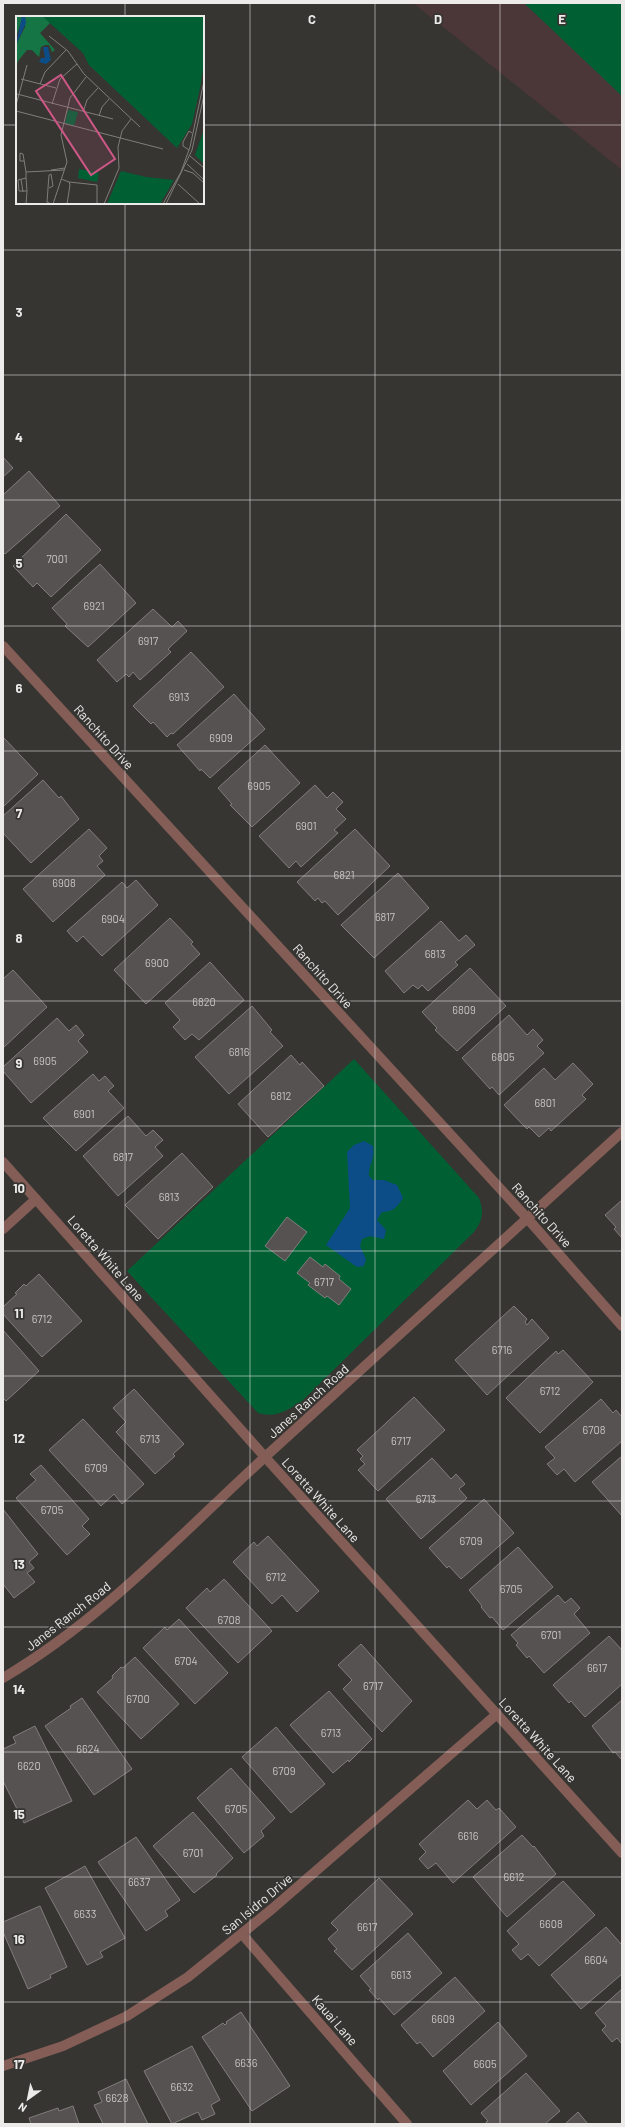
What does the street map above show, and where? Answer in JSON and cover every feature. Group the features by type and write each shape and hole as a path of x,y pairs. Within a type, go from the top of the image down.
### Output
{"street":[{"name":"Ranchito Drive","path":"3,646 527,1218 622,1326"},
{"name":"Janes Ranch Road","path":"3,1678 68,1636 106,1606 265,1458 622,1132"},
{"name":"Loretta White Lane","path":"3,1162 265,1458 622,1853"},
{"path":"3,1229 36,1199"},
{"name":"San Isidro Drive","path":"3,2066 63,2046 127,2016 188,1977 242,1934 497,1714"},
{"name":"Kauai Lane","path":"242,1934 408,2124"}],"shaded area":[{"path":"413,3 622,3 622,170"}],"green space":[{"path":"524,3 622,3 622,96"},
{"path":"354,1059 479,1198 482,1208 481,1220 474,1232 301,1402 280,1413 270,1415 258,1413 127,1271"}],"water":[{"path":"364,1141 373,1146 369,1176 373,1180 384,1180 397,1185 403,1198 394,1208 389,1211 382,1212 377,1220 386,1230 384,1239 370,1236 362,1239 360,1246 366,1259 364,1266 357,1267 326,1245 350,1208 347,1152 354,1145"}],"building":[{"path":"3,457 13,468 3,477"},
{"path":"29,471 60,506 5,554 3,552 3,495"},
{"path":"66,514 101,550 51,597 37,583 33,587 13,566"},
{"path":"100,564 136,603 88,647 65,626 67,624 52,608"},
{"path":"153,609 172,627 178,621 187,631 168,649 171,652 140,680 133,672 129,677 126,674 117,682 97,660"},
{"path":"191,652 224,687 173,734 171,733 167,737 153,722 151,724 133,706"},
{"path":"234,694 265,729 210,778 201,769 200,771 177,745"},
{"path":"3,737 38,774 3,807"},
{"path":"265,745 300,783 252,827 230,805 232,804 218,788"},
{"path":"43,780 59,798 61,796 79,819 31,863 3,833 3,816"},
{"path":"315,785 327,798 333,792 343,802 336,809 346,819 334,830 338,833 301,867 296,861 289,868 259,836"},
{"path":"89,829 107,848 99,856 103,861 97,866 105,875 53,922 23,889"},
{"path":"355,829 390,866 338,915 325,901 322,903 318,898 315,901 297,882"},
{"path":"398,873 429,908 374,958 341,925"},
{"path":"136,880 158,905 102,956 83,936 77,942 67,931 122,882 127,888"},
{"path":"170,918 193,942 191,944 200,954 146,1004 114,970"},
{"path":"441,921 459,941 466,935 475,945 455,962 458,965 428,991 422,985 418,989 413,985 404,993 385,971"},
{"path":"210,962 244,1000 199,1040 192,1034 185,1040 173,1027 180,1020 165,1003"},
{"path":"470,968 506,1006 457,1051 435,1030 437,1028 422,1012"},
{"path":"13,970 47,1007 3,1048 3,979"},
{"path":"252,1006 272,1030 270,1032 283,1046 229,1094 195,1057"},
{"path":"509,1015 527,1035 533,1029 543,1040 537,1046 544,1053 499,1095 492,1087 490,1089 462,1058"},
{"path":"57,1018 69,1031 76,1025 84,1035 78,1041 88,1052 31,1103 3,1071 3,1067"},
{"path":"291,1055 300,1065 302,1062 324,1086 268,1137 238,1104"},
{"path":"573,1063 593,1084 582,1095 586,1099 551,1131 549,1128 539,1137 529,1127 527,1129 504,1105 544,1068 555,1080"},
{"path":"93,1074 99,1081 105,1076 114,1086 108,1091 124,1108 76,1151 43,1118"},
{"path":"128,1116 146,1136 153,1130 163,1140 155,1147 163,1156 118,1196 83,1156"},
{"path":"182,1153 213,1187 158,1239 125,1205"},
{"path":"622,1200 622,1238 614,1229 616,1227 605,1215"},
{"path":"287,1217 307,1232 285,1261 265,1246"},
{"path":"310,1257 323,1267 325,1264 340,1276 339,1279 351,1289 339,1305 327,1296 325,1298 308,1285 310,1283 297,1273"},
{"path":"39,1274 82,1321 42,1357 3,1314 3,1307 17,1294 15,1293 24,1284 26,1286"},
{"path":"514,1306 527,1319 525,1322 527,1325 532,1319 549,1338 487,1395 455,1360"},
{"path":"3,1330 39,1371 6,1401 3,1398"},
{"path":"563,1350 593,1382 540,1433 506,1398 556,1351 558,1354"},
{"path":"134,1389 184,1444 173,1454 175,1456 155,1474 116,1432 126,1422 113,1408"},
{"path":"414,1397 445,1430 378,1491 358,1470 365,1464 360,1459 363,1456 357,1450"},
{"path":"601,1399 613,1413 616,1410 622,1417 622,1441 575,1482 564,1469 557,1475 547,1464 555,1458 545,1447"},
{"path":"83,1419 144,1484 122,1504 114,1494 101,1506 49,1450"},
{"path":"622,1456 622,1516 592,1482"},
{"path":"432,1458 451,1479 456,1474 465,1484 459,1489 467,1498 421,1539 386,1499"},
{"path":"41,1465 89,1519 82,1526 90,1534 67,1555 16,1498 36,1480 30,1474"},
{"path":"484,1499 514,1533 461,1579 449,1566 447,1568 429,1548"},
{"path":"3,1509 38,1554 29,1562 34,1568 27,1573 35,1582 14,1598 3,1584"},
{"path":"268,1536 319,1591 297,1612 282,1595 272,1604 233,1562 254,1542 257,1546"},
{"path":"518,1547 553,1587 503,1630 492,1617 490,1618 469,1590"},
{"path":"224,1579 272,1631 238,1663 186,1608 207,1588 210,1592"},
{"path":"558,1595 565,1603 571,1598 580,1608 574,1614 590,1633 544,1673 529,1656 527,1658 516,1645 518,1643 511,1635"},
{"path":"179,1619 228,1673 195,1704 143,1648 165,1627 167,1630"},
{"path":"609,1636 622,1650 622,1684 585,1717 571,1701 569,1703 553,1685"},
{"path":"361,1644 412,1701 382,1732 343,1689 352,1680 338,1665"},
{"path":"135,1657 179,1704 141,1739 97,1692 113,1678 112,1676 121,1667 123,1668"},
{"path":"329,1691 372,1739 349,1762 348,1760 333,1773 290,1725"},
{"path":"82,1698 132,1769 94,1795 45,1726 71,1708 70,1706"},
{"path":"622,1700 622,1760 615,1752 613,1753 592,1726"},
{"path":"35,1726 72,1801 24,1823 3,1781 3,1749 16,1743 13,1737"},
{"path":"276,1727 325,1784 291,1813 242,1757"},
{"path":"231,1768 275,1818 261,1831 264,1836 244,1853 197,1798"},
{"path":"468,1800 477,1809 487,1800 496,1810 499,1808 516,1827 453,1883 436,1863 428,1869 419,1859 426,1852 419,1844"},
{"path":"193,1812 233,1858 216,1874 217,1875 194,1893 153,1846"},
{"path":"522,1835 533,1847 534,1846 556,1874 507,1917 473,1877"},
{"path":"136,1837 180,1900 165,1911 168,1916 146,1931 98,1862"},
{"path":"85,1866 125,1938 100,1952 103,1957 87,1965 45,1888"},
{"path":"379,1878 413,1914 352,1970 334,1951 337,1949 328,1939 338,1930 331,1923"},
{"path":"563,1881 595,1915 539,1966 528,1954 521,1960 512,1950 519,1944 507,1931"},
{"path":"40,1906 67,1967 50,1975 51,1978 28,1989 3,1932 3,1922"},
{"path":"606,1927 622,1945 622,1974 581,2009 551,1975"},
{"path":"408,1933 442,1973 394,2015 379,1998 378,2000 369,1990 371,1989 360,1976"},
{"path":"455,1977 485,2011 433,2057 420,2042 417,2044 401,2025"},
{"path":"622,1989 622,2044 617,2038 612,2042 602,2030 606,2026 595,2013"},
{"path":"241,2012 290,2086 252,2111 202,2037 223,2023 225,2025 227,2023 226,2022"},
{"path":"498,2022 527,2056 471,2105 443,2071"},
{"path":"192,2046 220,2100 211,2105 215,2114 202,2120 198,2112 172,2124 144,2071"},
{"path":"526,2073 560,2111 545,2124 487,2124 486,2122 488,2121 481,2113"},
{"path":"126,2079 148,2124 103,2124 94,2105 102,2102 98,2092"},
{"path":"73,2106 79,2124 31,2124 29,2118 58,2108 59,2111"},
{"path":"578,2112 588,2124 565,2124"}]}
